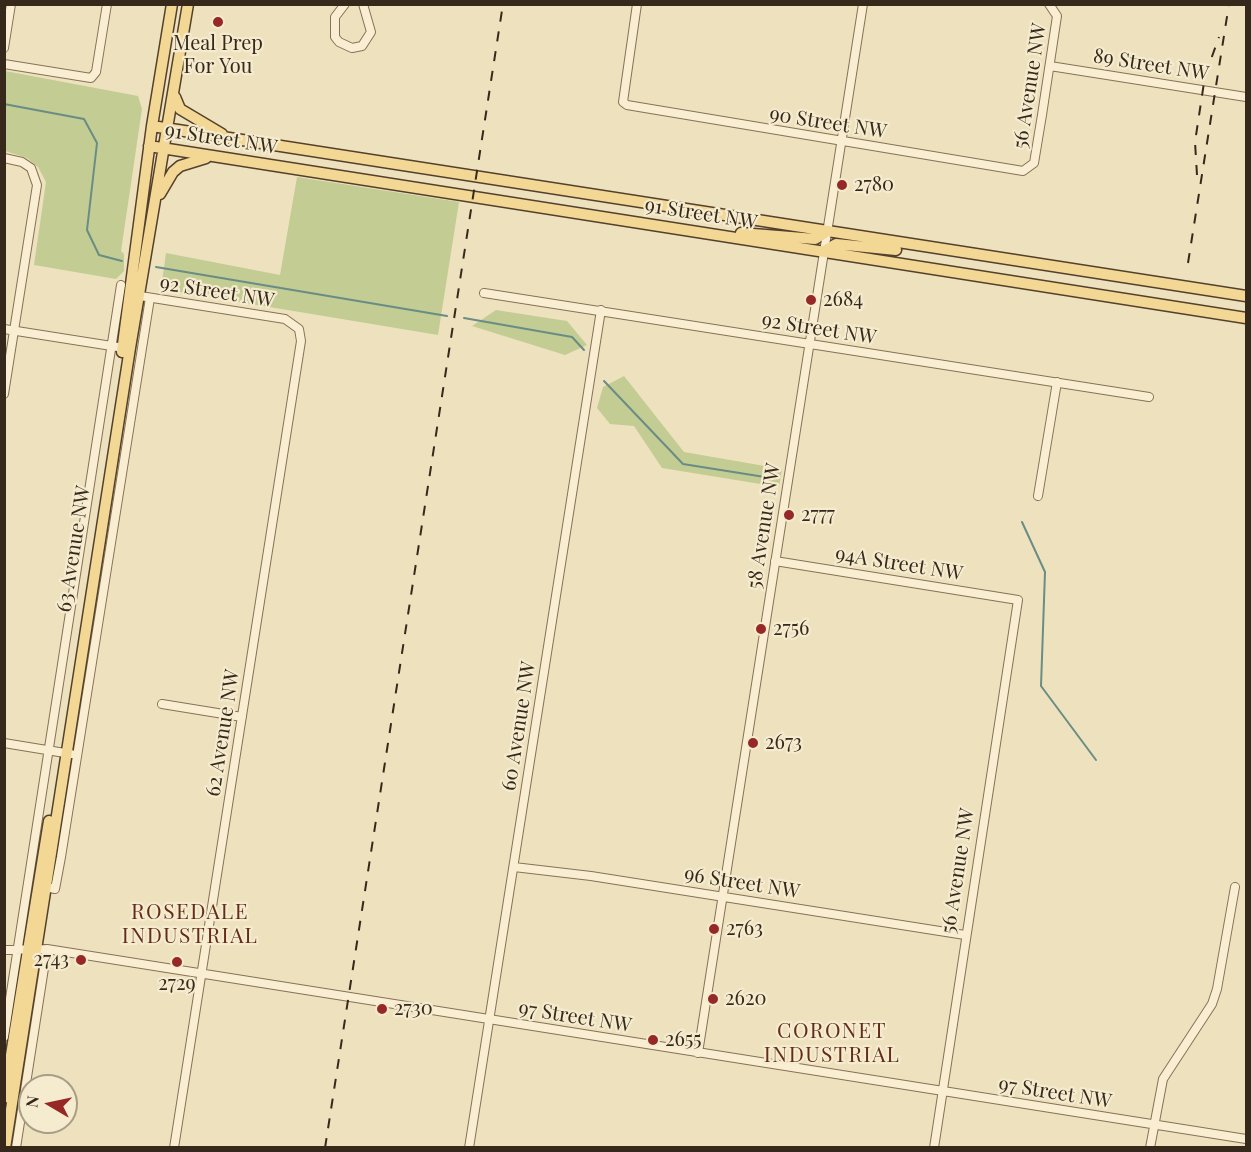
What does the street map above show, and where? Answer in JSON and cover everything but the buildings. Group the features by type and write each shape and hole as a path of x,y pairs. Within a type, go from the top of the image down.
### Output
{"main road":[{"name":"63 Avenue NW","path":"140,296 149,146 172,4"},
{"name":"63 Avenue NW","path":"5,1148 122,347 140,296 188,4"},
{"path":"174,96 180,110 231,138"},
{"name":"91 Street NW","path":"152,126 1246,296"},
{"name":"91 Street NW","path":"149,146 1246,318"},
{"path":"155,199 180,166 196,159 215,156"},
{"path":"702,232 755,233 815,239 828,231"},
{"path":"824,251 836,244 921,252 940,250"},
{"name":"63 Avenue NW","path":"4,1098 46,887 63,753"}],"street":[{"path":"4,48 11,4"},
{"path":"4,64 91,78 97,69 107,4"},
{"path":"345,4 335,17 335,38 352,48 362,46 371,32 363,4"},
{"name":"90 Street NW","path":"637,4 623,102 627,105 842,143 1020,170 1030,168"},
{"name":"58 Avenue NW","path":"698,1053 863,4"},
{"name":"56 Avenue NW","path":"1030,168 1035,159 1058,16 1052,6"},
{"name":"89 Street NW","path":"1050,66 1246,97"},
{"path":"4,158 22,162 33,170 37,189 4,394"},
{"name":"63 Avenue NW","path":"63,753 122,347 121,285"},
{"name":"92 Street NW","path":"484,293 1149,397"},
{"name":"92 Street NW","path":"140,296 285,319 296,325"},
{"name":"63 Avenue NW","path":"63,753 140,296"},
{"name":"60 Avenue NW","path":"469,1148 601,310"},
{"name":"62 Avenue NW","path":"174,1148 300,351 301,334 296,325"},
{"path":"4,329 122,347"},
{"path":"1038,496 1057,382"},
{"name":"94A Street NW","path":"776,561 1018,600"},
{"name":"56 Avenue NW","path":"934,1148 940,1092 1018,600"},
{"path":"162,704 242,717"},
{"path":"4,743 63,753"},
{"name":"96 Street NW","path":"513,867 965,935"},
{"path":"1150,1148 1163,1079 1212,1004 1223,960 1235,888"},
{"name":"63 Avenue NW","path":"4,1037 33,949"},
{"name":"63 Avenue NW","path":"16,1148 33,949"},
{"name":"97 Street NW","path":"4,950 33,949 201,973 1246,1139"}],"green space":[{"path":"5,71 138,96 142,109 121,251 124,254 124,271 116,279 34,265 46,182 38,167 27,158 5,151"},
{"path":"297,177 459,202 438,335 161,289 166,253 280,275"},
{"path":"496,310 567,321 587,345 565,355 472,326"},
{"path":"624,376 684,452 782,469 779,487 662,468 634,426 610,424 597,408 603,387"}],"waterway":[{"path":"4,104 84,119 97,143 87,230 99,255 122,261"},
{"path":"156,267 447,316"},
{"path":"464,318 572,337 584,350"},
{"path":"604,381 683,464 771,478"},
{"path":"1022,522 1045,572 1041,686 1096,760"}],"railway":[{"path":"325,1148 503,4"},
{"path":"1188,263 1229,4"},
{"path":"1197,175 1195,142 1205,76 1219,37"}],"place":[{"name":"Meal Prep For You","path":"218,22"},
{"name":"2780","path":"842,185"},
{"name":"2684","path":"811,300"},
{"name":"2777","path":"789,515"},
{"name":"2756","path":"761,629"},
{"name":"2673","path":"753,743"},
{"name":"2763","path":"714,929"},
{"name":"2743","path":"81,960"},
{"name":"2729","path":"177,962"},
{"name":"2620","path":"713,999"},
{"name":"2730","path":"382,1009"},
{"name":"2655","path":"653,1040"}],"district":[{"name":"ROSEDALE INDUSTRIAL","path":"190,924"},
{"name":"CORONET INDUSTRIAL","path":"832,1043"}]}
